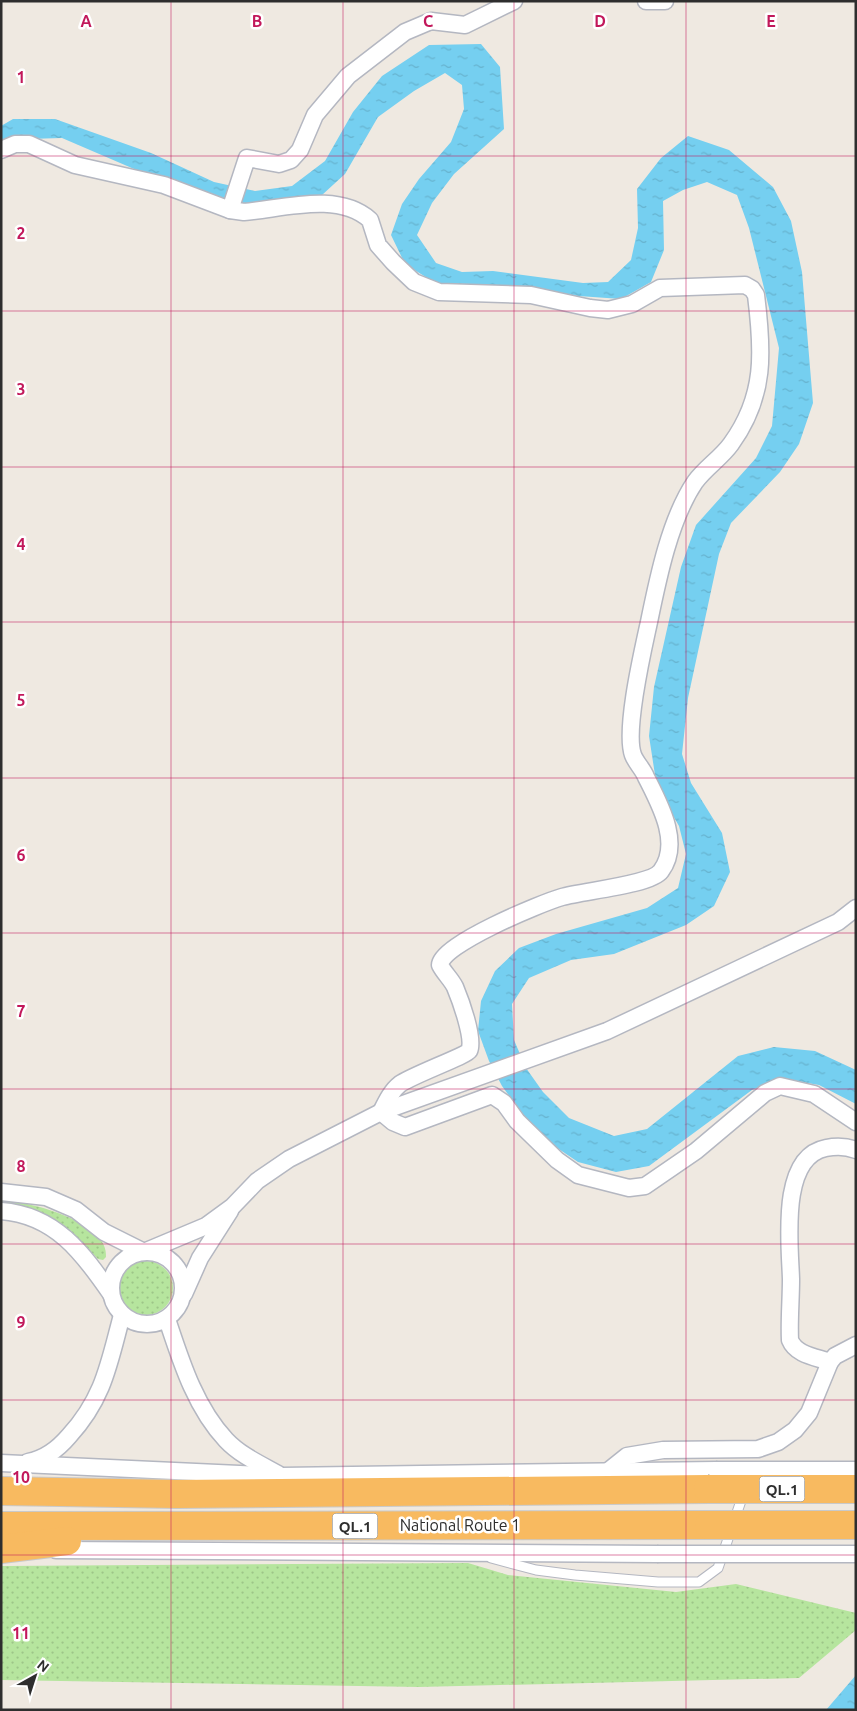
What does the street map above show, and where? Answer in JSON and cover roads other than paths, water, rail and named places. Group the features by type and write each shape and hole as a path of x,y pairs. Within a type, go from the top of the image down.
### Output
{"highway":[{"path":"10,1474 68,1490"},
{"path":"282,1476 513,1489"},
{"name":"QL.1","path":"1,1490 68,1490 176,1494 513,1489 712,1480 856,1489"},
{"name":"National Route 1","path":"1,1526 856,1525"},
{"path":"1,1550 191,1526"}],"street":[{"path":"231,208 246,160 249,158 278,164 292,160 300,150 315,115 348,76 405,32 431,21 465,25 514,1"},
{"path":"646,1 665,1"},
{"path":"1,150 15,144 29,144 75,166 164,186 244,212 324,202 356,212 370,220 378,245 393,262 414,282 438,292 531,295 608,310 632,304 660,288 745,285 752,288 756,295 762,358 759,383 743,426 729,446 695,483 678,515 649,621 631,724 633,754 646,776 665,818 668,830 668,856 664,866 651,879 561,897 526,910 471,938 441,958 440,965 454,984 461,1004 471,1042 470,1050 467,1054 416,1075 399,1085 387,1099 381,1112"},
{"path":"111,1294 111,1282 119,1266 132,1255 144,1252 206,1226 232,1207 257,1181 289,1158 381,1112 607,1031 838,922 856,908"},
{"path":"381,1112 394,1122 405,1127 492,1095 504,1103 530,1136 557,1160 578,1175 629,1188 645,1186 696,1151 765,1093 780,1086 814,1094 856,1122"},
{"path":"830,1362 799,1352 794,1349 790,1340 790,1206 797,1177 803,1164 812,1155 821,1149 833,1147 856,1150"},
{"path":"1,1192 46,1197 76,1210 104,1232 144,1252 156,1253 176,1266 184,1288 182,1300"},
{"path":"1,1210 40,1220 58,1231 84,1254 111,1294 115,1305 122,1315 132,1322 144,1325 156,1324 167,1319 176,1311 200,1258 232,1207"},
{"path":"10,1474 59,1448 93,1407 103,1386 122,1315"},
{"path":"167,1319 182,1367 207,1416 227,1441 250,1459 282,1476"},
{"path":"607,1472 627,1456 663,1450 758,1449 778,1442 795,1430 809,1413 830,1362 835,1356 856,1345"},
{"path":"1,1463 10,1474"},
{"path":"10,1474 282,1476 607,1472 712,1480 856,1470"},
{"path":"1,1550 856,1554"}],"lane":[{"path":"472,1553 536,1570 566,1574 658,1582 699,1582 718,1568 758,1449"}],"water":[{"path":"481,44 500,67 504,129 454,174 432,203 417,235 436,263 462,272 493,271 583,283 608,282 631,260 638,228 637,189 661,158 688,136 729,150 773,187 791,221 802,272 813,403 799,444 780,472 731,523 719,554 688,698 682,754 691,783 722,833 730,872 714,906 686,925 614,954 571,960 529,978 512,1004 514,1040 526,1068 543,1092 569,1118 614,1136 647,1129 738,1056 774,1047 815,1051 856,1070 856,1104 819,1085 784,1079 752,1090 649,1166 616,1172 578,1162 538,1135 502,1086 489,1061 478,1031 481,1001 495,971 519,948 556,934 647,908 678,888 686,854 679,826 657,788 649,736 654,687 681,567 696,525 756,458 772,426 779,348 749,228 737,195 707,182 683,190 663,201 664,250 651,282 621,299 440,286 405,264 391,235 402,204 419,179 451,142 464,109 462,85 445,73 414,91 378,117 345,174 322,195 288,206 237,207 176,187 62,138 28,139 1,146 1,126 13,119 55,119 151,153 214,182 255,191 292,186 325,161 353,112 382,76 429,45"},
{"path":"856,1675 856,1710 826,1710"}]}
